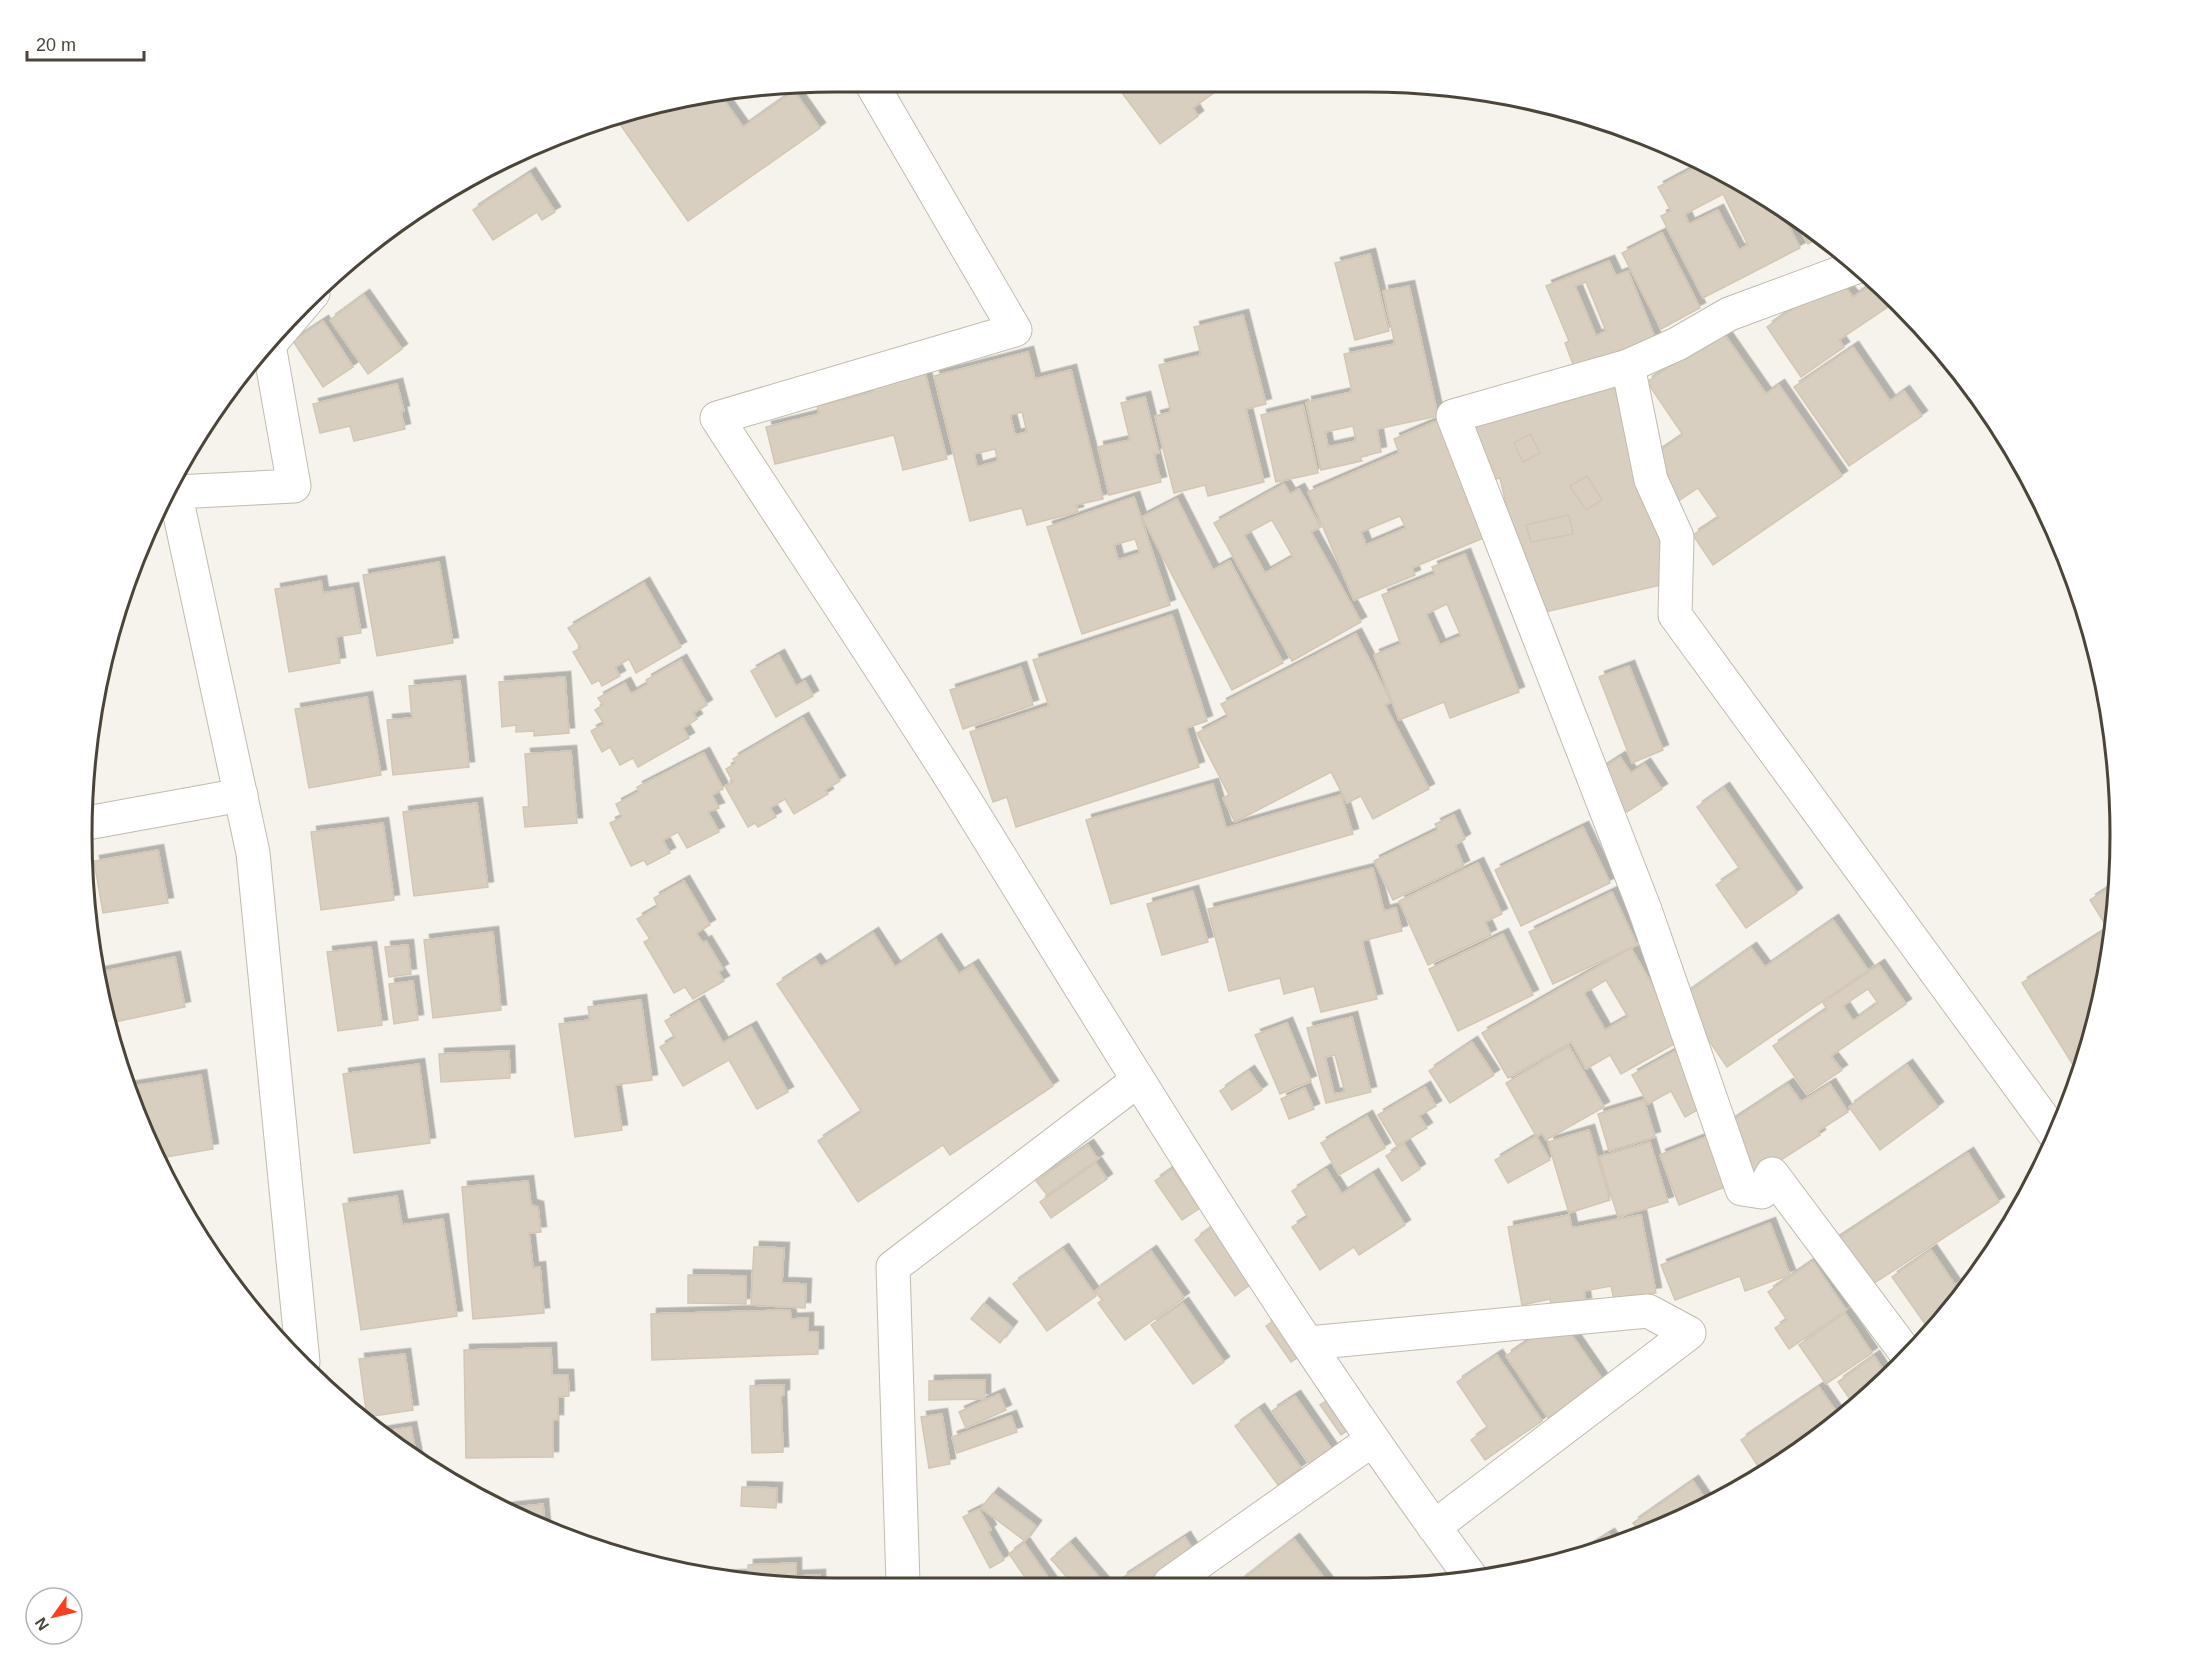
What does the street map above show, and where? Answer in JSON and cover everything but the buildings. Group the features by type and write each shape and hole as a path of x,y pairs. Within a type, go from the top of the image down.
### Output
{"street":[{"path":"876,91 1015,330 717,418 957,789 1137,1081 1372,1440 1467,1571"},
{"path":"1849,270 1729,314 1677,344 1628,366 1453,416 1645,910 1742,1189 1762,1191 1772,1174 1903,1349"},
{"path":"176,492 294,486 270,352"},
{"path":"1628,366 1651,480 1677,537 1675,615 2050,1127"},
{"path":"175,493 254,853 302,1354"},
{"path":"92,822 241,795"},
{"path":"903,1578 893,1267 1137,1081"},
{"path":"1309,1343 1648,1311 1689,1333 1434,1527"},
{"path":"1177,1578 1372,1440"}]}
